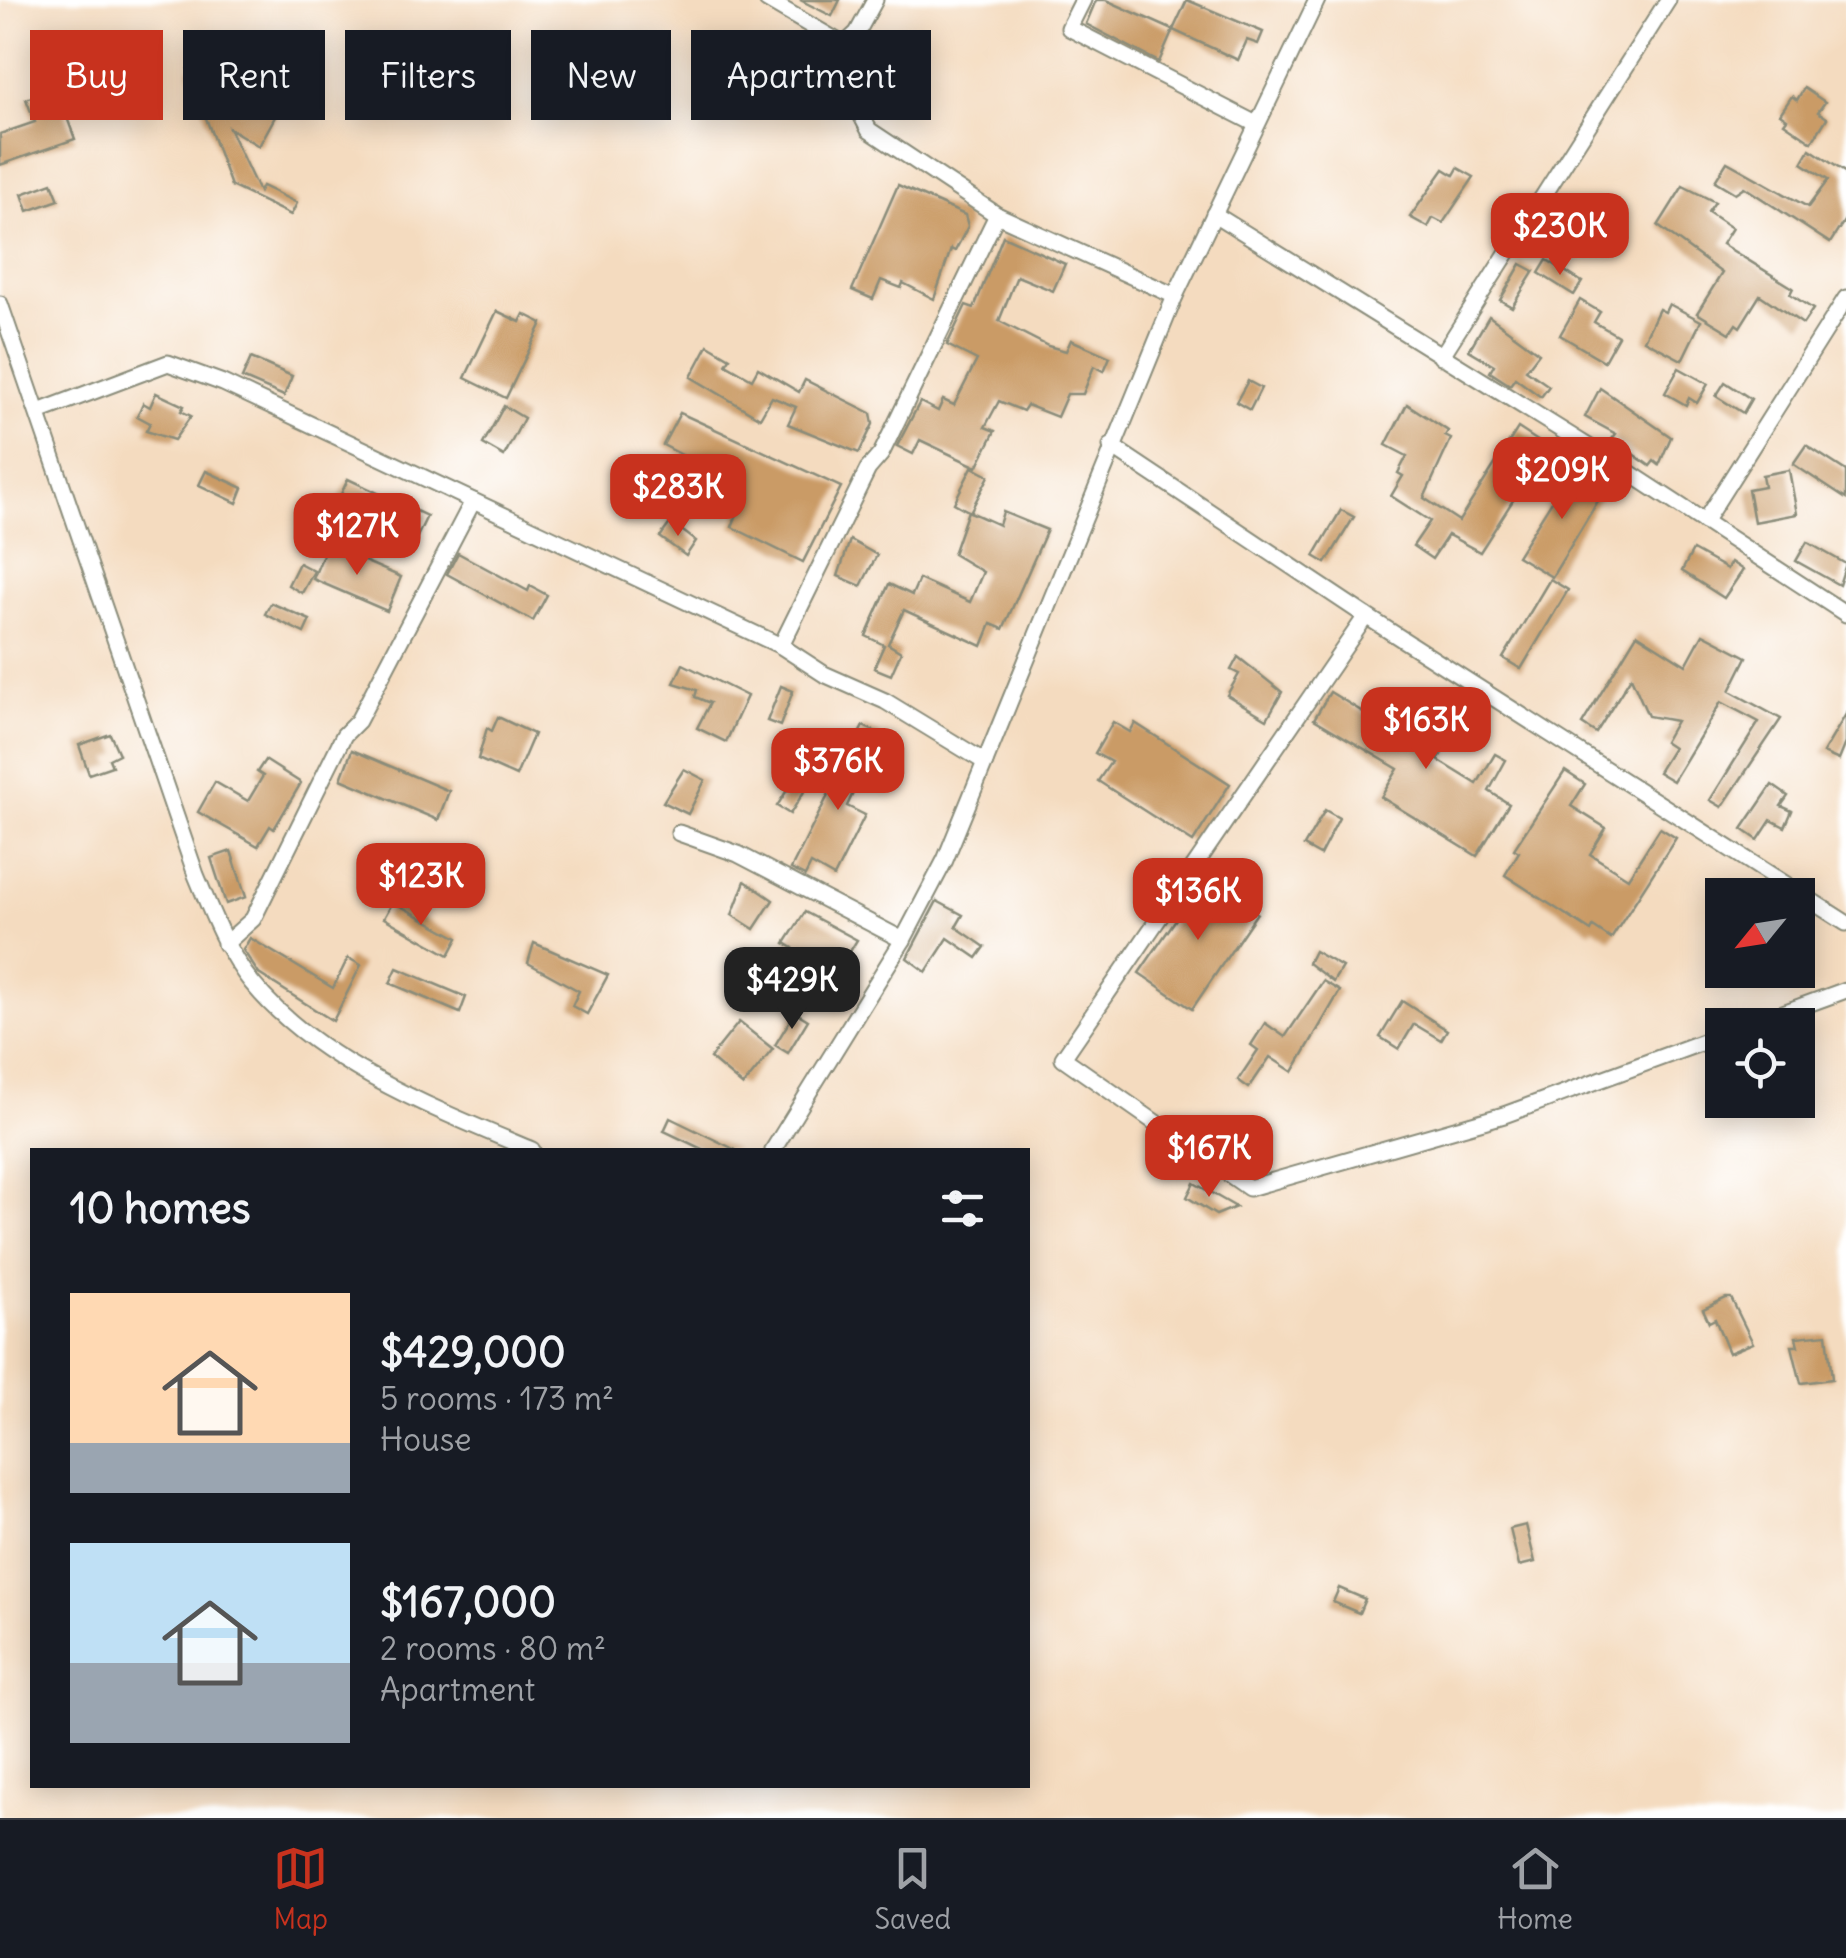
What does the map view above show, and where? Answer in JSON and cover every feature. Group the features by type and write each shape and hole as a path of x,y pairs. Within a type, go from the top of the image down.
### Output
{"street":[{"path":"767,0 820,30"},
{"path":"859,30 876,0"},
{"path":"1083,0 1069,28 1256,124"},
{"path":"774,1148 903,940 945,860 1175,296 1317,0"},
{"path":"1441,358 1668,0"},
{"path":"865,120 870,130 996,215 1175,296"},
{"path":"1214,214 1846,614"},
{"path":"781,646 868,469 889,439 996,215"},
{"path":"1704,522 1846,298"},
{"path":"0,304 40,411 184,840 226,944 254,986 358,1069 528,1148"},
{"path":"40,411 168,363 223,383 781,646 824,674 885,701 985,762"},
{"path":"1111,446 1366,616 1846,923"},
{"path":"226,944 253,919 344,735 358,721 473,500"},
{"path":"1366,616 1063,1058 1249,1188 1504,1115 1705,1041"},
{"path":"679,833 738,854 903,940"},
{"path":"1797,1008 1846,990"}],"building":[{"path":"800,0 840,0 832,16"},
{"path":"1096,0 1106,0 1173,30 1159,62 1086,24"},
{"path":"1187,0 1263,32 1258,44 1247,40 1238,60 1173,30"},
{"path":"1804,88 1825,102 1818,112 1827,118 1812,142 1784,123 1787,119 1780,114 1792,96 1797,100"},
{"path":"68,120 75,139 0,165 0,134 35,122"},
{"path":"207,120 273,120 259,146 229,128 259,192 262,186 297,203 291,215 231,186"},
{"path":"1810,149 1846,173 1846,218 1830,243 1744,187 1735,193 1715,181 1727,162 1808,207 1828,180 1802,163"},
{"path":"1458,168 1474,177 1443,223 1433,218 1428,227 1410,217 1444,169 1454,175"},
{"path":"52,183 59,200 28,211 22,194"},
{"path":"898,185 965,215 968,226 955,251 951,249 934,299 903,283 901,288 881,280 873,299 852,290"},
{"path":"1683,186 1715,202 1708,212 1732,228 1722,244 1793,288 1790,294 1813,309 1803,324 1760,295 1740,327 1736,324 1730,333 1697,313 1722,273 1658,226"},
{"path":"1003,236 1065,264 1053,291 1017,276 999,321 1048,346 1066,351 1071,340 1110,357 1104,371 1094,366 1083,394 1067,394 1057,417 1027,405 1023,411 999,401 985,427 995,431 977,467 920,440 913,454 897,446 920,402 938,411 943,400 954,405 977,360 947,345 966,305 974,308"},
{"path":"1547,260 1582,282 1574,295 1539,273"},
{"path":"1521,264 1534,271 1512,307 1500,300"},
{"path":"1580,300 1600,312 1594,322 1618,336 1604,361 1560,335"},
{"path":"1669,304 1701,321 1682,360 1644,340 1659,309 1665,312"},
{"path":"497,311 520,322 524,314 542,323 506,398 465,378"},
{"path":"1489,316 1539,353 1526,370 1549,386 1541,397 1515,378 1510,385 1490,372 1494,365 1469,350"},
{"path":"708,345 730,358 726,364 752,379 758,368 799,392 805,380 871,413 873,424 859,453 788,424 796,407 772,397 760,418 691,377"},
{"path":"251,358 292,376 284,396 242,378"},
{"path":"1679,368 1708,384 1697,403 1689,398 1686,405 1665,393"},
{"path":"1248,381 1261,388 1250,410 1236,402"},
{"path":"1725,382 1751,399 1743,413 1716,396"},
{"path":"1600,388 1671,437 1659,465 1654,461 1650,466 1612,439 1616,434 1585,417"},
{"path":"156,393 184,406 181,411 191,416 174,440 146,431 150,423 137,416 143,403 150,407"},
{"path":"1407,404 1448,431 1445,436 1451,439 1424,498 1459,521 1518,428 1547,447 1480,552 1448,535 1432,559 1413,546 1430,521 1391,496 1403,476 1398,473 1407,456 1386,445"},
{"path":"504,406 524,418 504,456 483,444"},
{"path":"680,413 841,487 803,562 732,527 747,489 663,445"},
{"path":"1806,445 1846,471 1846,499 1793,464"},
{"path":"972,467 989,476 970,512 954,503"},
{"path":"1573,468 1607,486 1552,577 1517,556"},
{"path":"1789,470 1797,514 1754,522 1748,489 1764,486 1762,475"},
{"path":"206,471 243,488 237,503 199,485"},
{"path":"348,479 427,516 416,539 337,503"},
{"path":"1341,510 1354,517 1326,563 1314,556"},
{"path":"968,511 999,525 1003,512 1047,530 1003,629 991,624 982,646 904,610 888,644 901,652 891,675 874,668 884,645 866,636 889,584 912,595 919,579 970,602 983,572 953,554"},
{"path":"671,522 696,541 686,556 660,537"},
{"path":"850,540 877,555 861,586 838,576"},
{"path":"1807,542 1846,564 1839,585 1796,561"},
{"path":"327,545 401,577 387,611 313,579"},
{"path":"1693,550 1727,569 1731,562 1743,570 1724,598 1682,571"},
{"path":"458,553 528,591 530,586 547,595 533,621 447,574"},
{"path":"299,563 314,571 302,593 288,585"},
{"path":"1550,579 1568,590 1521,669 1503,658"},
{"path":"271,603 310,620 304,633 265,614"},
{"path":"1637,634 1686,665 1703,634 1747,657 1730,691 1781,719 1722,807 1710,800 1759,722 1721,702 1673,781 1658,772 1673,748 1664,742 1676,721 1648,716 1631,677 1596,733 1582,724"},
{"path":"1238,657 1282,692 1267,719 1227,695 1239,674 1231,670"},
{"path":"683,664 747,696 726,742 697,728 710,703 695,697 697,690 674,683"},
{"path":"781,686 793,691 780,726 767,721"},
{"path":"1455,689 1473,699 1438,760 1477,784 1495,754 1506,760 1489,791 1509,804 1477,856 1381,797 1398,769 1314,719 1330,692 1420,747"},
{"path":"1846,714 1846,743 1839,760 1823,753"},
{"path":"498,717 534,734 516,776 478,759 487,728 492,731"},
{"path":"1113,722 1130,732 1135,723 1230,784 1193,842 1098,781 1111,762 1095,753"},
{"path":"863,726 881,734 847,806 865,815 834,877 811,864 805,876 791,869"},
{"path":"110,734 119,754 109,759 112,766 89,774 79,745"},
{"path":"352,750 449,791 438,820 341,779"},
{"path":"265,760 301,783 274,829 270,826 258,846 198,812 215,782 248,801 263,776 257,772"},
{"path":"684,769 705,780 688,814 663,802"},
{"path":"1565,771 1585,784 1571,806 1606,828 1590,854 1628,878 1660,828 1676,838 1611,939 1593,927 1591,931 1505,875 1519,852 1514,849"},
{"path":"794,779 807,787 790,814 777,806"},
{"path":"1772,785 1788,796 1781,806 1792,811 1785,827 1771,820 1758,840 1742,829"},
{"path":"1325,810 1339,818 1320,855 1304,846"},
{"path":"231,851 246,897 226,904 211,858"},
{"path":"1205,877 1257,913 1192,1009 1139,973"},
{"path":"745,881 773,900 754,929 732,915"},
{"path":"937,901 963,915 956,927 985,947 977,958 948,938 926,972 907,958"},
{"path":"393,902 458,938 449,955 384,918"},
{"path":"805,912 857,940 827,989 783,966 793,948 785,943"},
{"path":"250,938 333,988 348,958 361,965 333,1021 259,974 243,950"},
{"path":"534,943 608,975 587,1014 572,1006 579,991 528,963"},
{"path":"1314,951 1342,967 1333,982 1308,963"},
{"path":"397,968 466,997 460,1013 390,983"},
{"path":"1323,981 1340,991 1293,1072 1270,1057 1249,1088 1238,1080 1258,1050 1251,1045 1265,1023 1285,1037"},
{"path":"1402,1001 1447,1030 1441,1040 1414,1024 1399,1049 1380,1037"},
{"path":"795,1012 808,1020 788,1053 775,1045"},
{"path":"739,1022 773,1049 743,1086 710,1058"},
{"path":"670,1118 732,1148 700,1148 664,1131"},
{"path":"1194,1183 1236,1207 1216,1215 1187,1197"},
{"path":"1731,1298 1753,1343 1729,1353 1715,1319 1709,1322 1703,1309"},
{"path":"1827,1334 1832,1379 1801,1383 1792,1346 1798,1346 1796,1337"},
{"path":"1526,1525 1535,1562 1519,1566 1510,1529"},
{"path":"1339,1588 1365,1599 1359,1613 1333,1602"}]}
